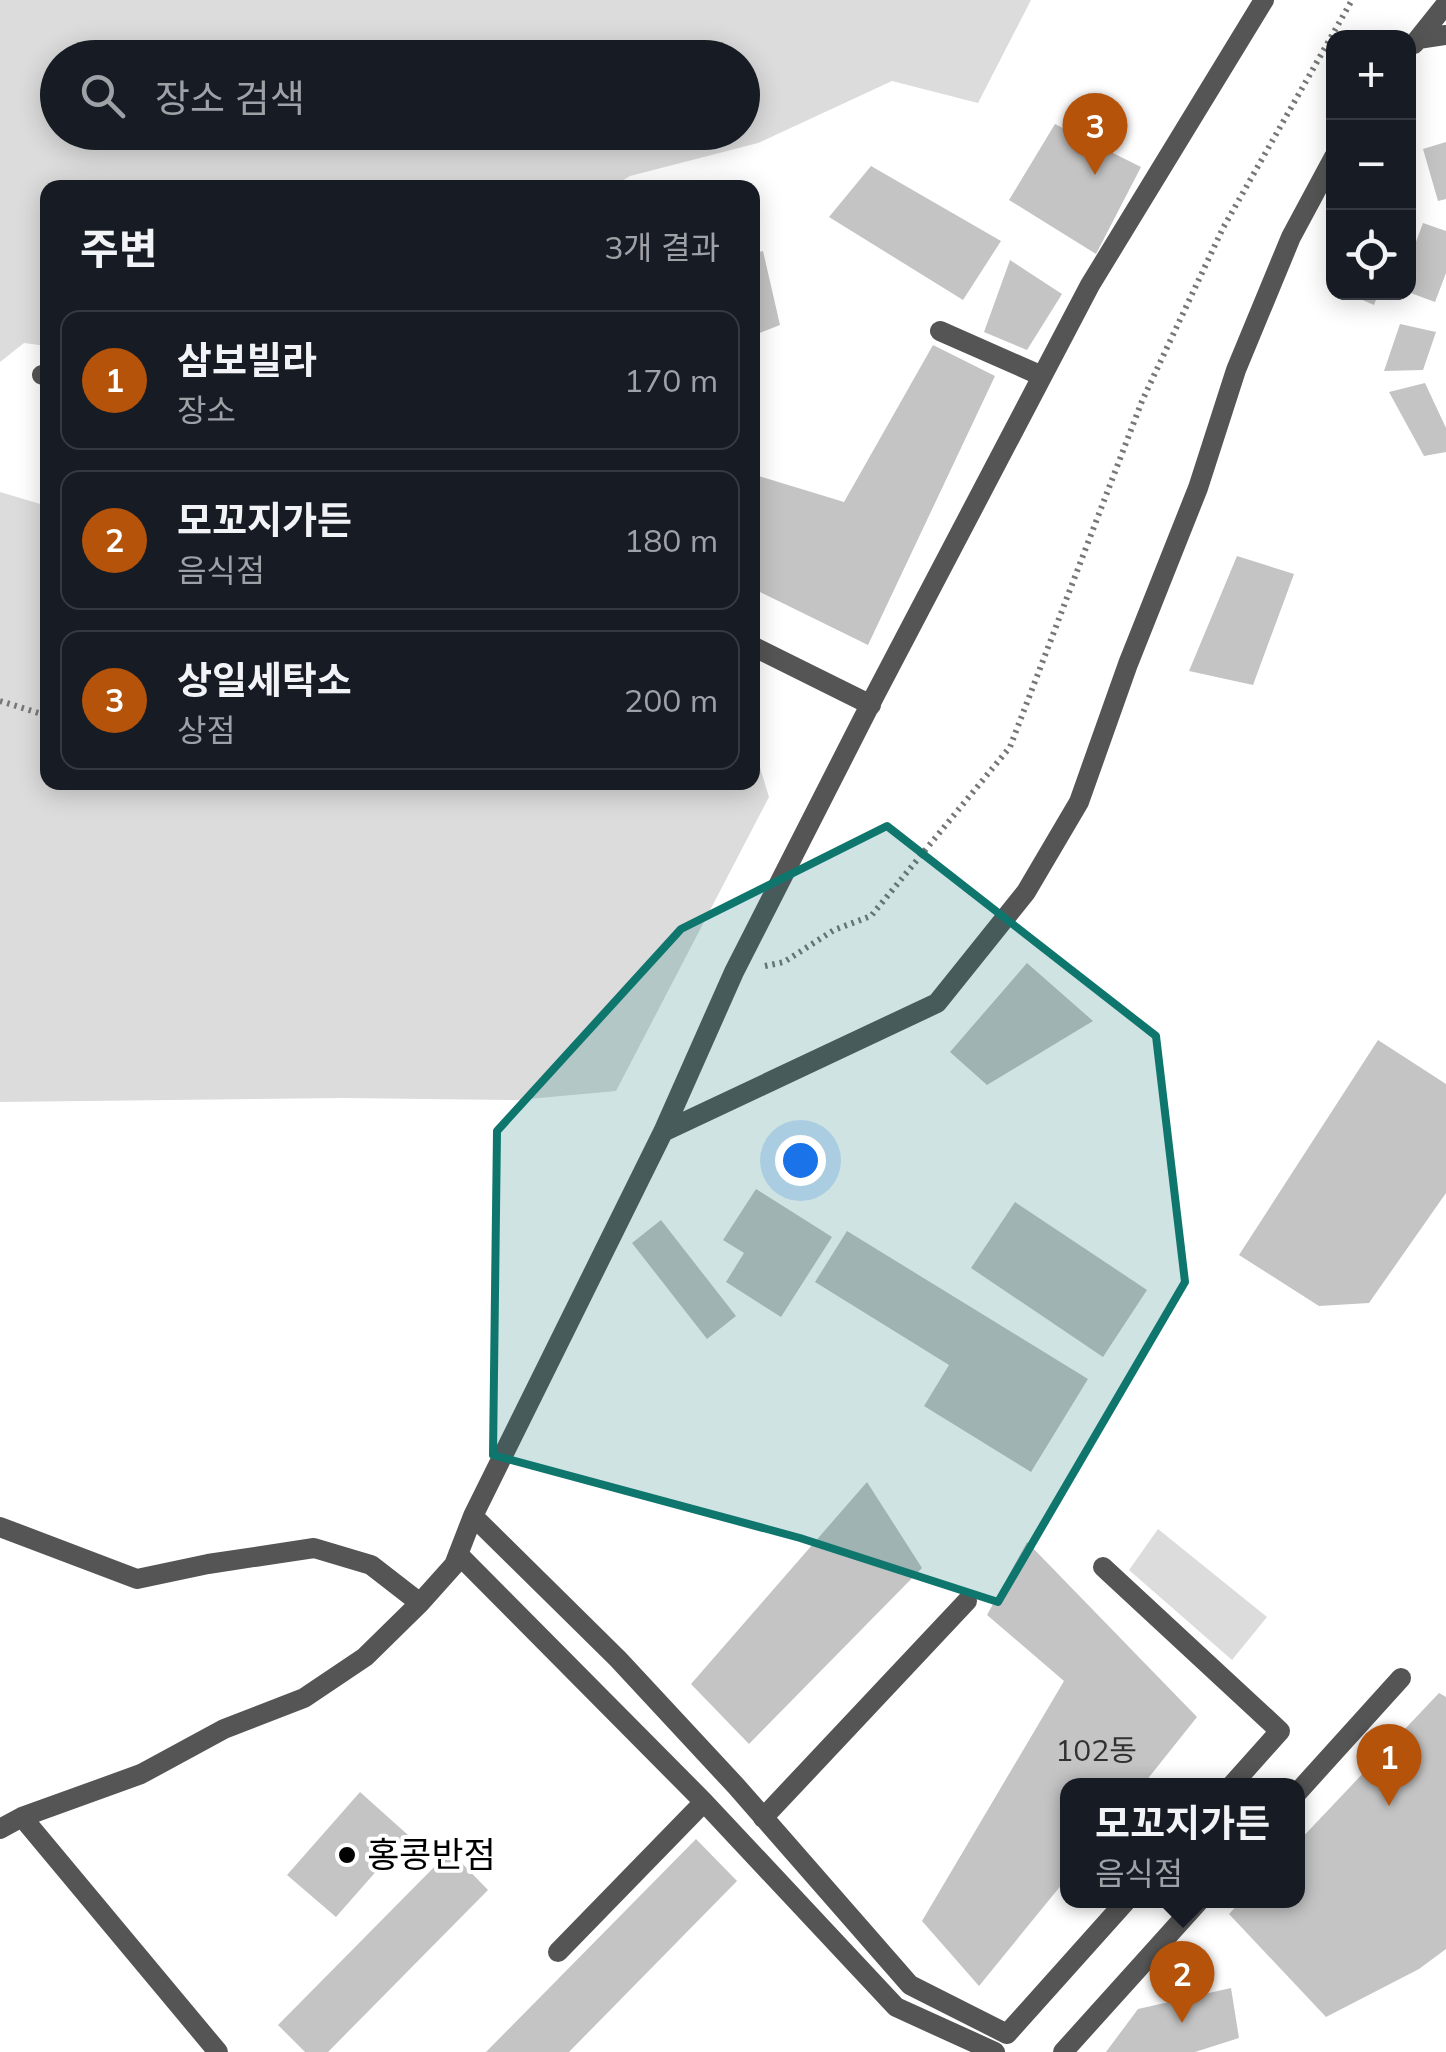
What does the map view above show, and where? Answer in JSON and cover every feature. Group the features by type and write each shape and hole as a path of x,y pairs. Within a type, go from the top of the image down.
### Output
{"street":[{"path":"0,1829 22,1816 142,1774 224,1729 304,1698 366,1657 454,1564 473,1516 663,1132 734,972 871,705 1090,284 1264,0"},
{"path":"1416,40 1446,4"},
{"path":"1416,43 1446,35"},
{"path":"663,1132 938,1003 1026,892 1079,802 1128,664 1198,488 1236,370 1291,237 1326,172"},
{"path":"940,332 1042,376"},
{"path":"760,650 871,705"},
{"path":"473,1516 618,1659 910,1985 1007,2034 1120,1908"},
{"path":"0,1527 137,1579 314,1548 371,1565 420,1602"},
{"path":"458,1554 704,1802 896,2007 995,2052"},
{"path":"1103,1567 1280,1731 1238,1778"},
{"path":"763,1818 968,1601"},
{"path":"1305,1784 1401,1678"},
{"path":"558,1952 704,1802"},
{"path":"22,1816 218,2052"},
{"path":"1063,2052 1193,1908"}],"path":[{"path":"734,972 784,962 834,930 871,916 1010,747 1150,384 1223,228 1352,0"},
{"path":"0,701 40,714"}],"highlighted area":[{"path":"887,826 1156,1036 1185,1282 998,1602 800,1538 493,1455 497,1131 681,929"}],"shaded area":[{"path":"0,0 1031,0 978,103 892,81 760,142 760,40 40,40 40,150 731,150 623,180 40,180 40,345 24,343 0,362"},
{"path":"0,492 40,504 40,790 760,790 760,768 769,797 616,1091 517,1100 0,1102"},
{"path":"1158,1529 1267,1617 1232,1660 1129,1570"}],"building":[{"path":"1055,124 1141,167 1096,254 1009,200"},
{"path":"1446,142 1446,199 1438,201 1423,149"},
{"path":"871,166 1001,241 963,300 829,217"},
{"path":"1423,223 1446,231 1446,273 1435,302 1416,295 1416,242"},
{"path":"763,251 780,325 760,333"},
{"path":"1010,260 1062,294 1027,350 984,332"},
{"path":"1400,324 1436,332 1423,370 1384,371"},
{"path":"933,345 995,376 868,645 760,592 760,476 844,502"},
{"path":"1425,383 1446,428 1446,452 1424,456 1389,392"},
{"path":"1237,556 1294,574 1253,685 1189,671"},
{"path":"1027,963 1093,1021 987,1085 950,1052"},
{"path":"1378,1040 1446,1084 1446,1193 1369,1303 1319,1306 1239,1255"},
{"path":"756,1189 832,1237 781,1317 726,1282 744,1253 723,1240"},
{"path":"1015,1202 1147,1290 1103,1357 971,1268"},
{"path":"661,1220 736,1316 707,1339 632,1243"},
{"path":"847,1231 1088,1379 1031,1472 924,1406 949,1365 815,1282"},
{"path":"867,1482 922,1568 749,1744 691,1684"},
{"path":"1027,1542 1197,1717 1148,1778 1060,1778 1060,1887 979,1986 922,1921 1064,1681 987,1615"},
{"path":"1439,1693 1446,1697 1446,1949 1419,1969 1326,2017 1229,1914 1235,1908 1305,1908 1305,1835"},
{"name":"홍콩반점","path":"360,1792 408,1835 336,1917 287,1875"},
{"path":"696,1839 737,1881 569,2052 486,2052"},
{"path":"450,1851 488,1890 328,2052 305,2052 278,2025"},
{"path":"1231,1988 1239,2038 1195,2052 1106,2052 1138,2009"}],"place":[{"name":"상일세탁소","path":"1095,175"},
{"name":"삼보빌라","path":"1389,1806"},
{"name":"홍콩반점","path":"347,1855"},
{"name":"모꼬지가든","path":"1182,2023"}]}
